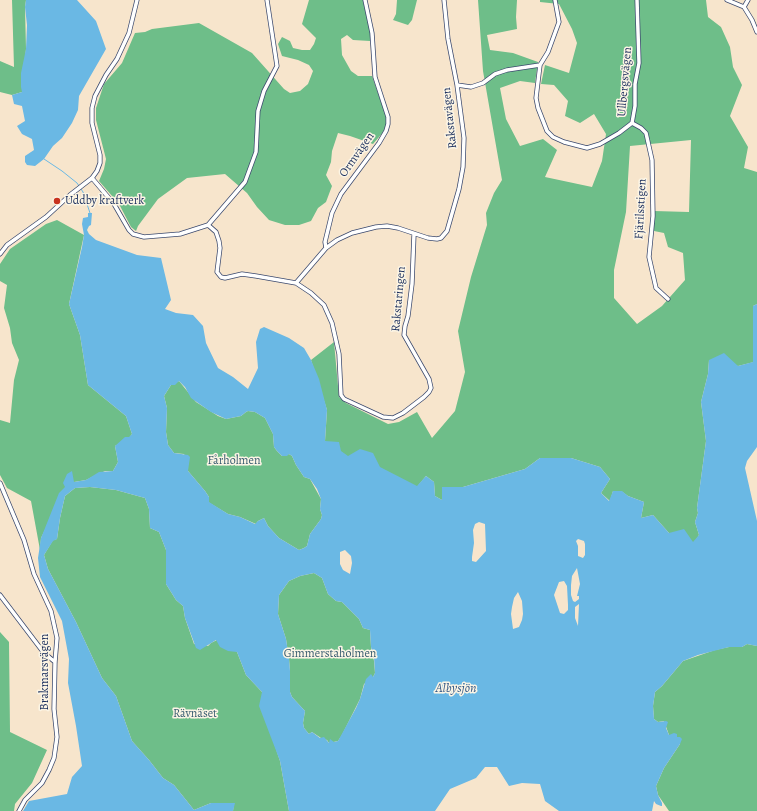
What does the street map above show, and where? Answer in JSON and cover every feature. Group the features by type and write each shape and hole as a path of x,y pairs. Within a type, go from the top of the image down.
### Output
{"street":[{"path":"0,254 7,245 46,217 84,183 92,178 97,171 100,163 100,155 92,123 92,108 95,96 106,75 117,59 126,40 137,0"},
{"path":"92,178 114,204 129,230 133,234 144,237 180,234 208,225 246,182 256,152 258,111 264,91 277,66 267,0"},
{"name":"Ormvägen","path":"326,248 326,232 341,194 379,143 388,124 388,117 375,77 372,33 365,0"},
{"name":"Rakstavägen","path":"296,283 326,248 337,240 352,233 376,227 398,228 428,238 437,239 441,238 447,231 453,213 462,174 464,138 457,85 448,39 444,0"},
{"name":"Ullbergsvägen","path":"555,0 559,22 548,52 540,65 536,98 538,108 547,131 552,137 587,148 600,144 632,123 635,106 635,84 639,63 637,0"},
{"path":"727,0 744,6 757,32"},
{"path":"744,6 748,0"},
{"path":"457,85 471,87 483,83 495,74 507,70 540,65"},
{"name":"Fjärilsstigen","path":"632,123 646,133 652,160 653,216 649,257 656,288 668,299"},
{"path":"208,225 216,232 219,241 220,248 217,272 221,276 225,278 242,274 296,283"},
{"name":"Rakstaringen","path":"296,283 311,293 324,305 332,323 339,354 341,395 344,399 383,418 393,418 403,413 424,398 431,388 429,379 404,335 412,284 414,234"},
{"name":"Brakmarsvägen","path":"0,483 24,540 34,574 51,611 57,638 54,709 57,737 54,758 42,783 25,800 19,811"},
{"path":"0,595 44,653 55,662"}],"green space":[{"path":"12,0 26,0 26,49 22,92 12,95 0,92 0,61 14,67"},
{"path":"309,0 363,0 370,31 370,41 353,40 347,35 341,39 342,55 351,71 358,76 372,76 387,119 385,130 373,144 338,133 332,151 331,162 326,175 332,186 326,202 318,208 311,221 299,225 285,225 269,220 247,193 225,174 187,178 158,199 136,231 131,227 119,204 99,181 106,159 96,120 96,108 104,84 122,63 135,33 145,32 152,29 199,23 252,53 284,89 290,93 300,91 308,84 313,71 309,65 298,60 282,56 278,44 282,37 290,41 293,48 310,50 316,38 302,24"},
{"path":"397,0 417,0 412,20 408,25 393,20 396,14"},
{"path":"478,0 517,0 517,29 487,35 490,50 513,53 538,62 535,83 520,81 500,88 506,119 520,146 543,139 557,150 545,177 592,187 602,161 606,134 594,114 580,123 565,116 568,101 554,85 541,84 545,65 569,73 577,43 572,29 559,4 540,2 540,0 706,0 708,17 721,27 730,47 733,67 742,85 730,116 748,147 744,168 757,172 757,304 753,306 754,362 738,366 709,360 708,374 701,402 706,441 697,508 698,513 695,522 699,535 693,545 669,533 653,515 641,518 644,502 628,496 621,491 613,491 610,501 601,493 610,479 600,467 571,458 540,458 525,469 463,487 442,487 442,500 435,496 434,482 426,476 417,487 348,457 325,441 327,410 311,360 334,342 339,397 346,403 388,424 399,422 417,412 432,438 455,411 465,372 458,331 471,277 487,225 486,213 494,193 502,180 483,71","holes":["691,140 689,212 654,211 654,231 664,233 668,247 683,253 685,280 662,306 637,324 614,298 614,270 626,212 630,146"]},
{"path":"57,220 84,235 69,304 80,335 88,385 126,416 132,434 129,438 115,446 118,462 113,471 105,471 86,480 74,482 66,487 41,538 40,550 31,501 7,488 0,475 0,420 10,423 14,380 19,360 12,343 10,328 4,308 7,285 0,281 0,264 10,249 46,224"},
{"name":"Fårholmen","path":"179,381 196,402 218,416 226,419 241,416 248,411 255,412 265,418 273,434 274,447 282,456 289,454 292,456 304,477 310,479 321,499 321,519 310,534 307,546 299,550 279,538 268,526 264,518 256,524 240,517 228,514 208,502 209,497 188,471 188,461 184,454 174,453 168,445 166,432 167,408 164,396 171,385"},
{"name":"Rävnäset","path":"90,487 116,490 145,498 149,509 150,528 159,532 166,550 166,584 176,600 183,606 185,618 194,644 208,646 217,640 237,652 246,675 262,692 272,737 280,761 289,811 233,811 234,803 211,803 194,810 174,785 163,778 132,741 116,696 102,678 76,622 48,569 44,555 53,540 57,539 65,496 75,488"},
{"name":"Gimmerstaholmen","path":"314,573 322,578 328,594 336,601 342,602 359,619 363,628 370,630 374,661 375,673 373,677 364,684 360,699 342,735 338,741 329,743 327,740 312,732 309,734 304,728 303,723 305,711 292,697 290,692 290,671 286,639 278,614 279,595 289,581 300,576"},
{"path":"0,632 9,642 10,732 47,750 32,783 15,804 14,811 0,811"},
{"path":"747,644 757,646 757,811 669,811 658,795 656,786 664,768 680,744 677,737 669,735 664,721 658,722 654,719 653,706 655,692 683,661 715,650 729,647 742,647"}],"water":[{"path":"26,0 77,0 96,21 106,49 79,96 78,110 72,123 62,138 53,146 44,159 35,166 27,165 25,162 25,156 34,150 32,139 22,134 17,126 25,121 22,106 14,104 12,95 22,92 21,73 26,49"},
{"name":"Albysjön","path":"88,213 92,213 91,225 87,230 96,240 137,255 161,258 171,300 165,309 176,313 193,315 203,326 206,343 218,368 233,377 248,389 258,368 256,342 260,329 264,327 289,338 304,348 319,379 327,410 325,441 339,442 341,451 348,456 360,449 373,453 380,467 417,486 426,476 434,482 435,496 442,500 442,487 463,487 525,469 540,458 571,458 600,467 610,479 601,493 609,501 613,491 622,491 628,496 644,502 641,518 653,515 669,533 684,529 693,542 699,535 695,522 698,513 697,508 706,441 701,402 708,374 709,360 724,353 738,366 753,362 753,306 757,304 757,447 747,461 745,468 757,521 757,646 747,644 742,647 729,647 698,655 683,661 655,692 653,706 654,719 658,722 668,722 666,728 669,735 674,733 677,734 677,737 682,739 664,768 656,786 662,806 656,804 654,801 652,811 559,811 545,801 540,784 522,783 509,786 497,767 485,767 476,778 450,789 435,811 289,811 280,761 259,706 262,692 246,675 237,652 228,651 220,647 216,640 200,650 196,648 185,618 183,606 176,600 166,584 166,550 159,532 150,528 149,509 145,498 116,490 90,487 75,488 65,496 57,539 53,541 44,555 48,569 76,622 102,678 116,696 132,741 163,778 174,785 194,810 211,803 235,803 233,811 23,811 29,801 67,794 72,777 82,766 68,683 69,659 62,621 40,577 38,558 41,538 59,493 65,487 63,483 67,474 72,471 74,482 86,480 99,472 113,471 118,462 115,446 125,437 129,437 132,434 126,416 88,385 80,335 69,304 84,235 82,224 83,218 88,217","holes":["179,381 185,387 191,398 211,412 226,419 241,416 248,411 255,412 265,418 273,434 274,447 282,456 287,456 289,454 292,456 304,477 310,479 317,489 321,499 321,519 310,534 307,546 299,550 279,538 268,526 264,518 255,524 240,517 228,514 209,502 209,497 205,491 188,471 190,457 188,455 174,453 168,445 166,432 167,408 164,396 171,385 175,385","479,522 485,524 486,551 476,562 472,561 474,543 473,530 475,524","578,539 584,541 585,555 583,558 578,556 578,546 576,541","345,550 351,556 352,563 350,574 343,570 340,564 340,552","577,568 580,584 577,596 579,596 579,599 575,602 573,601 571,595 572,576","314,573 322,578 328,594 336,601 342,602 359,619 363,628 370,630 375,673 373,677 371,674 366,679 356,708 338,741 334,742 330,739 329,743 324,737 320,738 312,732 309,734 304,728 303,723 305,711 292,697 290,692 290,671 286,639 278,614 279,595 289,581 300,576","564,581 567,586 568,605 568,610 564,614 560,613 554,595 559,582","518,592 522,601 523,614 519,627 513,629 511,614 514,598","579,604 578,626 575,618 575,607"]}],"waterway":[{"path":"44,159 77,183 83,192 90,213"}],"place":[{"name":"Uddby kraftverk","path":"57,201"}]}
